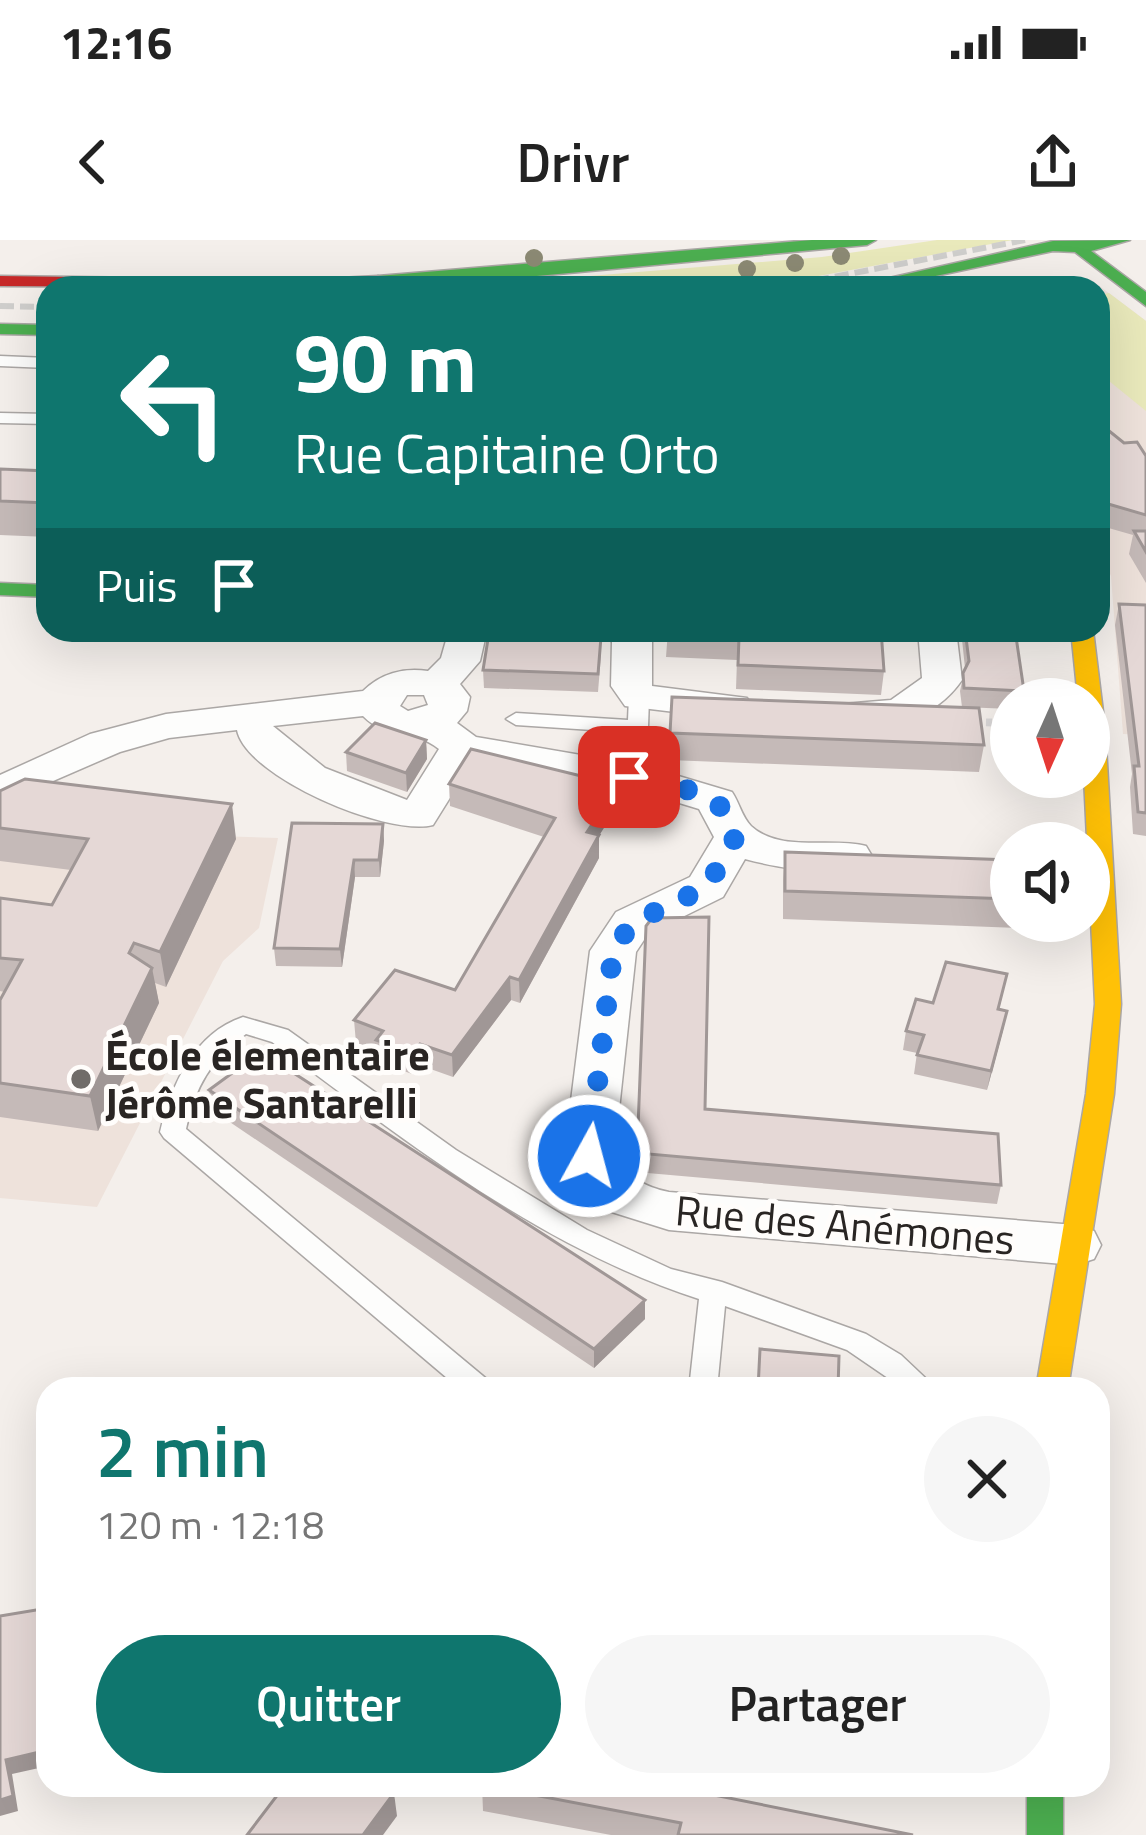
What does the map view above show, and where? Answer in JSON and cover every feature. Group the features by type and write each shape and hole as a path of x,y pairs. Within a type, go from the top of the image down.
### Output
{"main road":[{"path":"457,276 868,240"},
{"path":"975,276 1121,240"},
{"path":"911,276 1053,246 1084,250 1146,301"},
{"path":"0,281 36,281"},
{"path":"0,329 36,330"},
{"path":"0,589 36,590"},
{"path":"1083,642 1093,822"},
{"path":"1054,1377 1108,1004 1103,942"},
{"path":"1045,1797 1045,1835"}],"street":[{"path":"259,724 281,760 320,786 418,816 464,642"},
{"path":"632,642 632,686 639,697 681,705 771,709"},
{"path":"817,711 884,714 919,706 942,680 938,642"},
{"path":"0,791 51,768 73,769 259,724 377,702 386,690 404,682 482,754 680,787 717,801 736,836 784,854 897,857"},
{"name":"Rue des Anémones","path":"736,836 707,887 632,923 613,951 589,1156 601,1182 630,1204 669,1211 1075,1245"}],"lane":[{"path":"0,361 36,362"},
{"path":"0,418 36,419"},
{"path":"516,719 638,727 639,697"},
{"path":"465,1377 173,1132 182,1086 217,1042 243,1024 280,1036 497,1192 628,1263 794,1316 898,1364 911,1377"},
{"path":"704,1377 712,1289"}],"path":[{"path":"970,722 990,722"}],"shaded area":[{"path":"1110,294 1146,321 1146,735 1123,734 1111,576"},
{"path":"0,829 278,838 259,928 223,961 97,1207 0,1198"}],"green space":[{"path":"937,240 1013,240 819,276 589,276 822,257"},
{"path":"1110,294 1146,321 1146,411 1110,382"}],"building":[{"path":"1110,432 1124,443 1137,442 1146,456 1146,515 1110,504"},
{"path":"0,469 36,470 36,502 0,501"},
{"path":"1134,531 1146,531 1146,552"},
{"path":"1119,604 1146,605 1146,813 1138,812 1134,766 1139,766"},
{"path":"488,642 601,642 598,674 483,670"},
{"path":"739,642 882,642 884,671 738,665"},
{"path":"967,642 1017,642 1022,678 990,678 990,689 964,688 963,673 969,661"},
{"path":"672,697 979,708 984,745 670,733"},
{"path":"375,723 426,740 406,773 346,752"},
{"path":"471,749 618,785 587,832 599,835 519,980 510,977 452,1055 420,1044 413,1053 376,1040 383,1031 354,1020 395,970 455,990 555,818 449,784"},
{"path":"25,779 232,804 160,952 134,943 129,953 152,968 90,1096 0,1083 0,1000 22,960 0,958 0,898 52,905 88,839 0,828 0,791"},
{"path":"292,823 383,824 379,860 354,860 340,949 274,948"},
{"path":"785,852 990,859 990,898 785,891"},
{"path":"709,917 705,1109 998,1134 1001,1185 637,1153 646,926 652,918"},
{"path":"946,962 1007,974 998,1009 1007,1011 991,1071 917,1055 924,1035 906,1031 916,999 933,1003"},
{"path":"261,1052 645,1300 594,1349 209,1090"},
{"path":"760,1349 839,1356 838,1377 759,1377"},
{"path":"36,1610 36,1753 6,1760 13,1796 0,1800 0,1616"},
{"path":"276,1797 391,1797 363,1835 247,1835"},
{"path":"545,1797 724,1797 913,1835 678,1835 681,1823"}],"railway":[{"path":"838,276 1025,240"},
{"path":"0,306 36,307"}],"traffic: fast":[{"path":"460,276 867,240"},
{"path":"911,276 1053,246 1085,247 1121,240"},
{"path":"1083,253 1146,301"},
{"path":"0,329 36,330"},
{"path":"0,589 36,590"},
{"path":"1045,1797 1045,1835"}],"traffic: slow":[{"path":"1054,1377 1100,1094 1108,1004 1093,728 1083,642"}],"traffic: jam":[{"path":"0,281 36,281"}],"place":[{"name":"École élementaire Jérôme Santarelli","path":"81,1079"}],"route":[{"path":"589,1156 613,951 632,923 707,887 736,836 717,801 680,787 629,777"}]}
